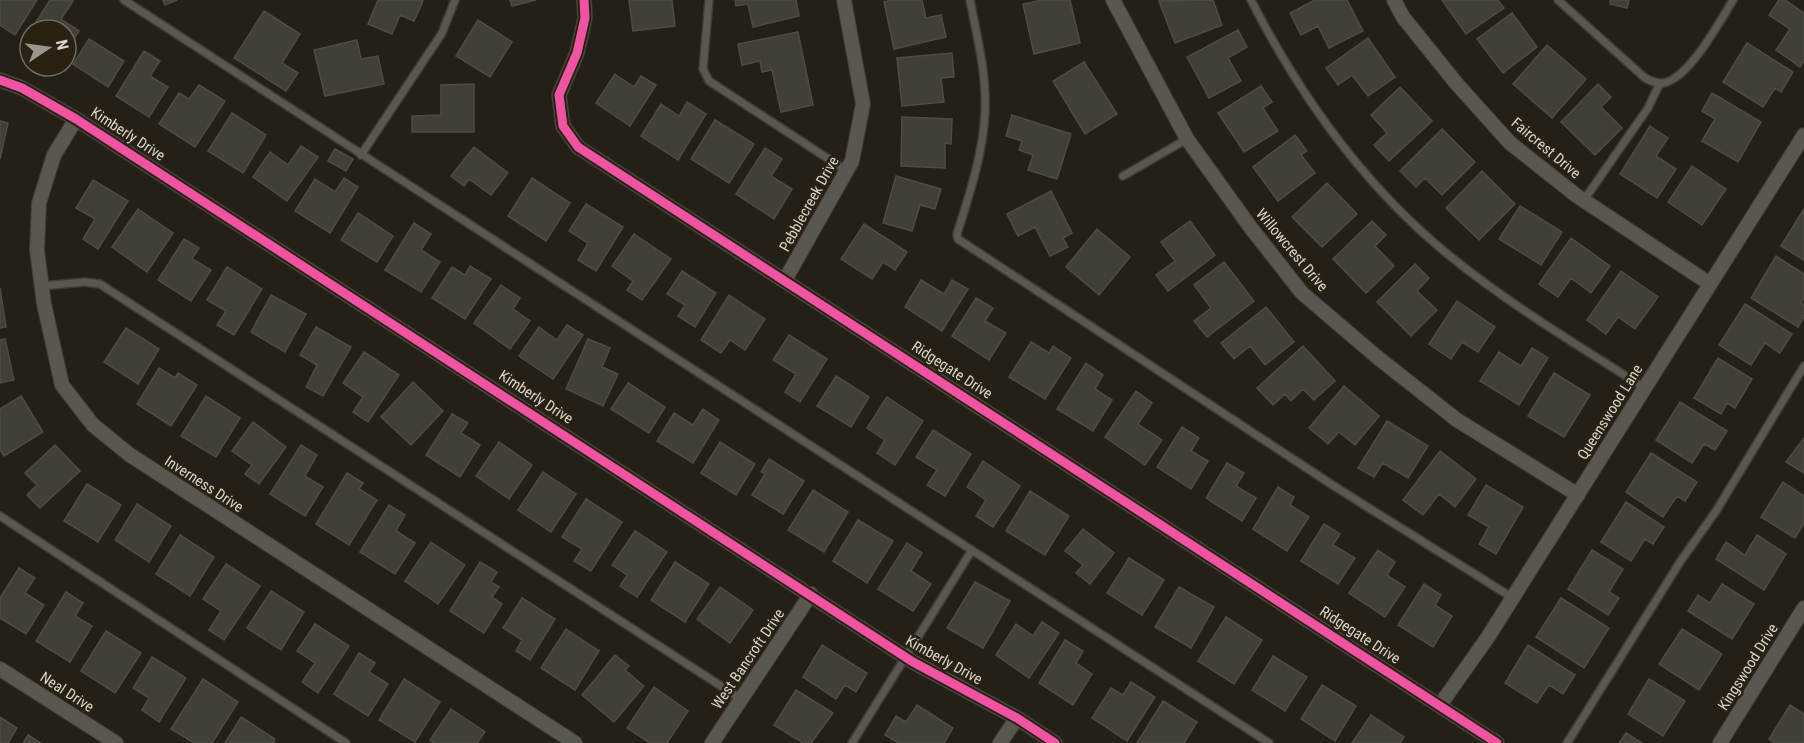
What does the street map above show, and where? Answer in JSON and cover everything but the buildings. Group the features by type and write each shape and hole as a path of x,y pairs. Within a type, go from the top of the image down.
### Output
{"street":[{"name":"Ridgegate Drive","path":"584,0 585,18 577,53 559,95 563,126 578,147 1497,743"},
{"name":"Pebblecreek Drive","path":"785,280 852,161 863,104 844,0"},
{"name":"Willowcrest Drive","path":"1113,0 1187,140 1302,293 1377,357 1457,420 1578,495"},
{"name":"Faircrest Drive","path":"1394,0 1404,17 1456,83 1510,143 1584,200 1710,284"},
{"name":"Kimberly Drive","path":"0,80 22,88 76,119 906,657 1017,718 1054,743"},
{"name":"Inverness Drive","path":"76,119 54,155 39,203 38,250 51,342 62,385 93,425 130,455 575,743"},
{"name":"Queenswood Lane","path":"1440,705 1578,495 1804,135"},
{"name":"West Bancroft Drive","path":"712,743 811,594"},
{"name":"Kingswood Drive","path":"1720,743 1804,608"},
{"name":"Neal Drive","path":"0,669 116,743"},
{"path":"1000,743 1017,718"}],"lane":[{"path":"124,0 1269,743"},
{"path":"361,155 442,33 455,0"},
{"path":"709,0 703,69 709,81 847,171"},
{"path":"970,0 983,65 985,114 972,186 957,234 958,239 1337,488 1512,598"},
{"path":"1251,0 1298,82 1338,140 1420,230 1465,267 1529,314 1645,388"},
{"path":"1558,0 1645,78 1660,83 1671,81 1684,70 1733,0"},
{"path":"1584,200 1648,108 1660,83"},
{"path":"1123,176 1187,140"},
{"path":"42,286 85,282 100,284 741,699"},
{"path":"1568,743 1680,562 1716,511 1804,366"},
{"path":"0,516 346,743"},
{"path":"852,743 972,550"}],"cycle path":[{"path":"584,0 585,18 577,53 559,95 563,126 578,147 1497,743"},
{"path":"0,80 22,88 76,119 913,662 1017,718 1055,743"}]}
